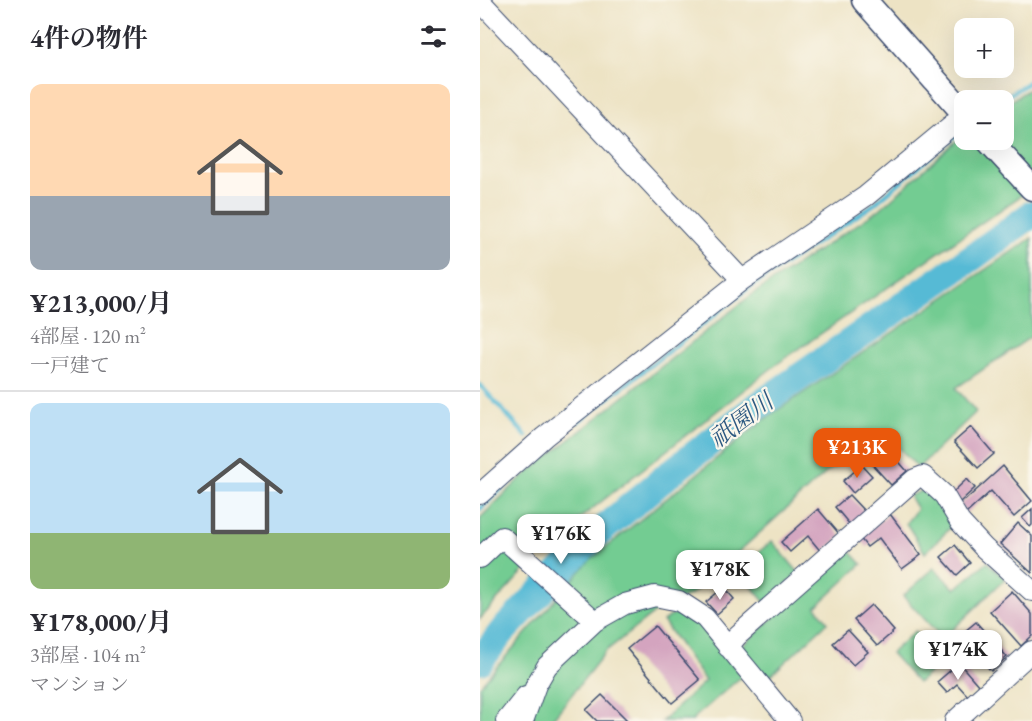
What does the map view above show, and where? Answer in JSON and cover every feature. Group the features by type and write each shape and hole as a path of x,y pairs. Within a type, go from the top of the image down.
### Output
{"street":[{"path":"864,0 954,112"},
{"path":"480,1 742,280"},
{"path":"480,494 544,436 742,280 867,196 954,122"},
{"path":"998,150 1032,188"},
{"path":"728,647 737,636 846,539 915,479 923,476 944,495 960,522 984,548 1032,591"},
{"path":"480,558 502,537 595,621"},
{"path":"506,721 536,685 547,666 595,621 625,604 655,596 679,602 705,618 781,718"},
{"path":"955,721 1032,651"},
{"path":"523,721 536,685"}],"green space":[{"path":"1032,87 1032,188 777,364 551,541 480,619 480,518 520,479 750,296 880,209 954,143 954,150 1014,150 1014,99"},
{"path":"1032,238 1032,336 956,388 976,412 918,468 887,435 827,472 693,593 654,613 606,651 551,721 480,721 480,686 589,561 769,416"},
{"path":"926,489 954,524 925,553 906,523 917,509 909,496"},
{"path":"772,541 799,573 765,603 738,569"},
{"path":"848,549 862,564 816,607 828,622 767,679 740,648"},
{"path":"987,562 1005,579 943,639 903,596 934,568 955,589"},
{"path":"677,612 698,622 742,676 693,721 662,721 705,681 663,621"},
{"path":"915,631 942,661 918,683 891,653"}],"building":[{"path":"971,427 994,454 978,468 954,442"},
{"path":"886,447 907,471 891,485 869,461"},
{"path":"862,465 872,476 853,493 843,481"},
{"path":"1003,466 1032,501 1014,517 991,491 967,513 960,505"},
{"path":"967,479 975,488 960,502 952,493"},
{"path":"849,495 865,512 850,525 835,507"},
{"path":"818,509 841,536 822,553 808,536 790,552 781,542"},
{"path":"1032,509 1032,525 1030,527 1022,518"},
{"path":"890,514 921,555 902,569 879,538 867,547 859,537"},
{"path":"1018,523 1032,536 1032,573 1000,544"},
{"path":"955,545 970,563 957,575 941,557"},
{"path":"724,587 734,599 717,614 706,602"},
{"path":"1012,591 1032,614 1032,636 1021,646 990,611"},
{"path":"871,605 894,631 877,646 854,620"},
{"path":"976,622 1007,657 991,671 959,636"},
{"path":"655,626 700,680 672,703 627,649"},
{"path":"848,630 868,652 853,665 833,643"},
{"path":"959,663 979,686 968,696 957,684 947,693 937,682"},
{"path":"602,695 628,721 597,721 586,710"}],"waterway":[{"path":"1014,92 1032,80"},
{"path":"578,422 744,292 873,205 954,136"},
{"name":"祇園川","path":"480,661 502,632 591,539 673,471 752,410 1032,214"},
{"path":"480,385 526,436"},
{"path":"480,509 539,454"}]}
